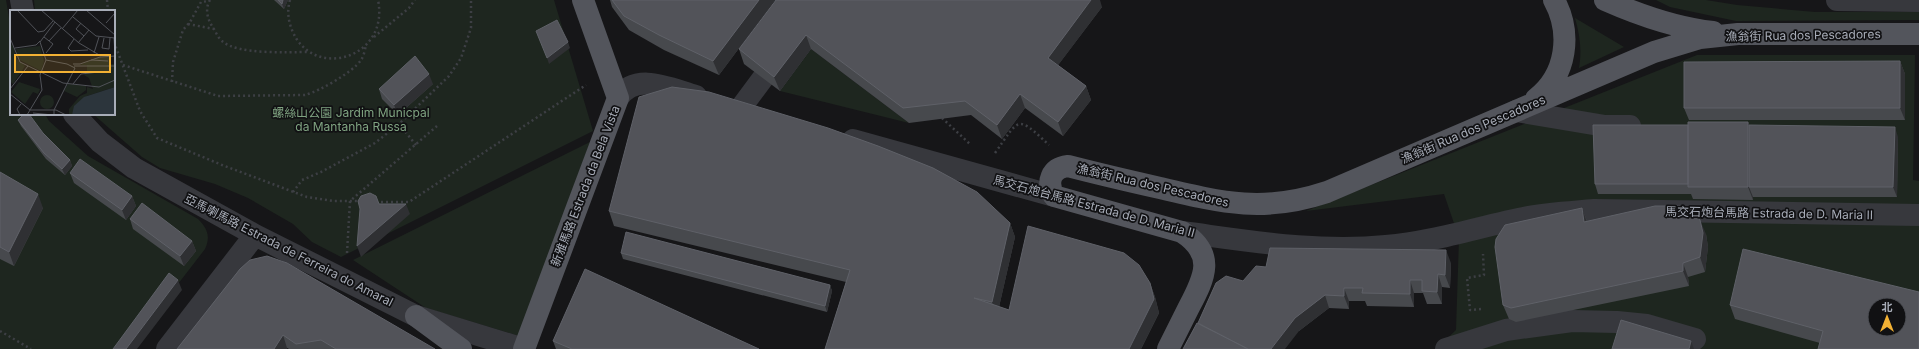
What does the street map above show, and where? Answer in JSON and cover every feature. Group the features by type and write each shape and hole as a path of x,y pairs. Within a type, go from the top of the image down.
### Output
{"main road":[{"name":"新雅馬路 Estrada da Bela Vista","path":"524,349 618,98 583,0"},
{"path":"1519,109 1537,98 1546,89 1557,73 1562,61 1564,29 1561,16 1554,0"},
{"path":"1605,0 1652,19 1680,26 1738,34"},
{"name":"漁翁街 Rua dos Pescadores","path":"1054,196 1050,184 1053,173 1063,167 1074,168 1217,201 1249,205 1281,203 1327,192 1654,52 1700,38 1738,34 1919,34"},
{"name":"馬交石炮台馬路 Estrada de D. Maria II","path":"1054,196 1182,232"},
{"path":"1168,349 1201,285 1205,273 1204,260 1200,249 1192,239 1182,232"},
{"path":"416,316 461,349"}],"street":[{"path":"21,0 23,10"},
{"path":"1837,0 1919,1"},
{"path":"740,109 763,78"},
{"path":"618,98 627,88 636,84 645,83 763,115"},
{"path":"1519,109 1605,126 1652,126"},
{"name":"亞馬喇馬路 Estrada de Ferreira do Amaral","path":"75,115 100,142 134,168 255,235 416,316 524,349"},
{"name":"馬交石炮台馬路 Estrada de D. Maria II","path":"832,134 1054,196"},
{"name":"馬交石炮台馬路 Estrada de D. Maria II","path":"1182,232 1313,248 1351,249 1425,241 1528,217 1561,212 1594,210 1919,215"},
{"path":"167,349 255,235"},
{"path":"1446,349 1506,330 1572,321 1647,325 1695,338"}],"path":[{"path":"107,0 108,10"},
{"path":"290,0 288,7 289,22 294,36 304,48 310,52 332,59 347,57 361,50 415,0"},
{"path":"372,39 378,26 380,11 378,0"},
{"path":"293,192 302,180 321,172 374,143 399,124 449,76 461,58 471,28 471,0"},
{"path":"210,1 207,6 208,20 222,41 238,49 268,52 310,52"},
{"path":"172,82 173,62 183,30 201,2 210,1"},
{"path":"188,24 214,30"},
{"path":"122,65 218,96 305,95 316,92 354,67 362,59 366,44"},
{"path":"115,45 140,111 157,138 306,197 364,202"},
{"path":"372,202 409,202 609,71"},
{"path":"980,175 1013,127 1021,123 1030,127 1074,168"},
{"path":"399,124 416,145"},
{"path":"347,253 350,201 437,126"},
{"path":"1464,232 1466,252 1482,250 1484,275 1467,278 1470,310 1489,308 1493,334"},
{"path":"0,331 31,349"}],"green space":[{"path":"0,0 6,0 10,23 10,115 46,115 49,121 88,156 198,219 206,229 208,240 205,249 128,349 0,349"},
{"name":"螺絲山公園 Jardim Municpal da Mantanha Russa","path":"34,0 554,0 593,131 341,257 312,242 293,224 248,198 215,184 160,168 142,157 94,115 115,115 115,10 35,10"},
{"path":"1656,0 1706,0 1737,5 1815,12 1919,12 1919,20 1736,21 1670,7"},
{"path":"1575,18 1624,47 1579,68 1580,43"},
{"path":"811,49 909,123 780,91"},
{"path":"1697,55 1915,55 1913,180 1919,181 1919,349 1436,349 1456,330 1459,238 1444,194 1306,211"},
{"path":"590,142 519,336 426,308 353,260"}],"building":[{"path":"612,0 759,0 713,61 624,16"},
{"path":"776,0 1091,0 1048,58 1086,86 1058,122 1020,94 997,125 965,101 903,108 806,35 774,77 739,49"},
{"path":"557,20 568,42 547,58 536,31"},
{"path":"415,56 429,74 394,105 379,89"},
{"path":"1900,61 1900,108 1684,108 1684,62"},
{"path":"672,87 709,92 828,128 933,168 977,192 1010,223 992,302 974,298 1009,310 1028,226 1124,253 1139,265 1150,283 1154,299 1129,349 825,349 850,270 609,211 639,97"},
{"path":"23,115 30,115 43,133 70,160 62,169 44,153 18,120"},
{"path":"1688,122 1748,122 1748,187 1688,187"},
{"path":"1593,125 1688,125 1688,184 1595,184"},
{"path":"1749,125 1895,127 1893,187 1749,187"},
{"path":"80,159 132,196 122,210 70,173"},
{"path":"0,172 38,194 9,252 0,247"},
{"path":"370,193 376,196 379,204 406,204 357,246 360,209 358,201 361,196"},
{"path":"142,203 192,241 180,256 130,219"},
{"path":"1655,206 1683,206 1694,211 1700,220 1703,233 1700,257 1683,263 1683,271 1511,308 1503,305 1495,247 1496,239 1505,225 1582,208 1584,222"},
{"path":"626,232 830,285 825,306 621,253"},
{"path":"1270,248 1446,250 1445,275 1438,274 1437,292 1422,291 1422,280 1410,280 1410,294 1362,293 1363,288 1344,288 1344,296 1325,295 1295,318 1271,349 1248,349 1198,323 1216,283 1226,276 1243,281 1256,266 1266,267"},
{"path":"1743,249 1919,292 1919,349 1818,349 1823,331 1730,305"},
{"path":"267,256 287,263 435,349 336,349 321,340 296,344 283,335 274,349 177,349 240,269 250,260"},
{"path":"585,269 759,349 572,349 553,341"},
{"path":"169,273 178,280 126,349 113,349"},
{"path":"1621,320 1691,341 1689,349 1612,349"},
{"path":"1197,323 1248,349 1183,349"}]}
